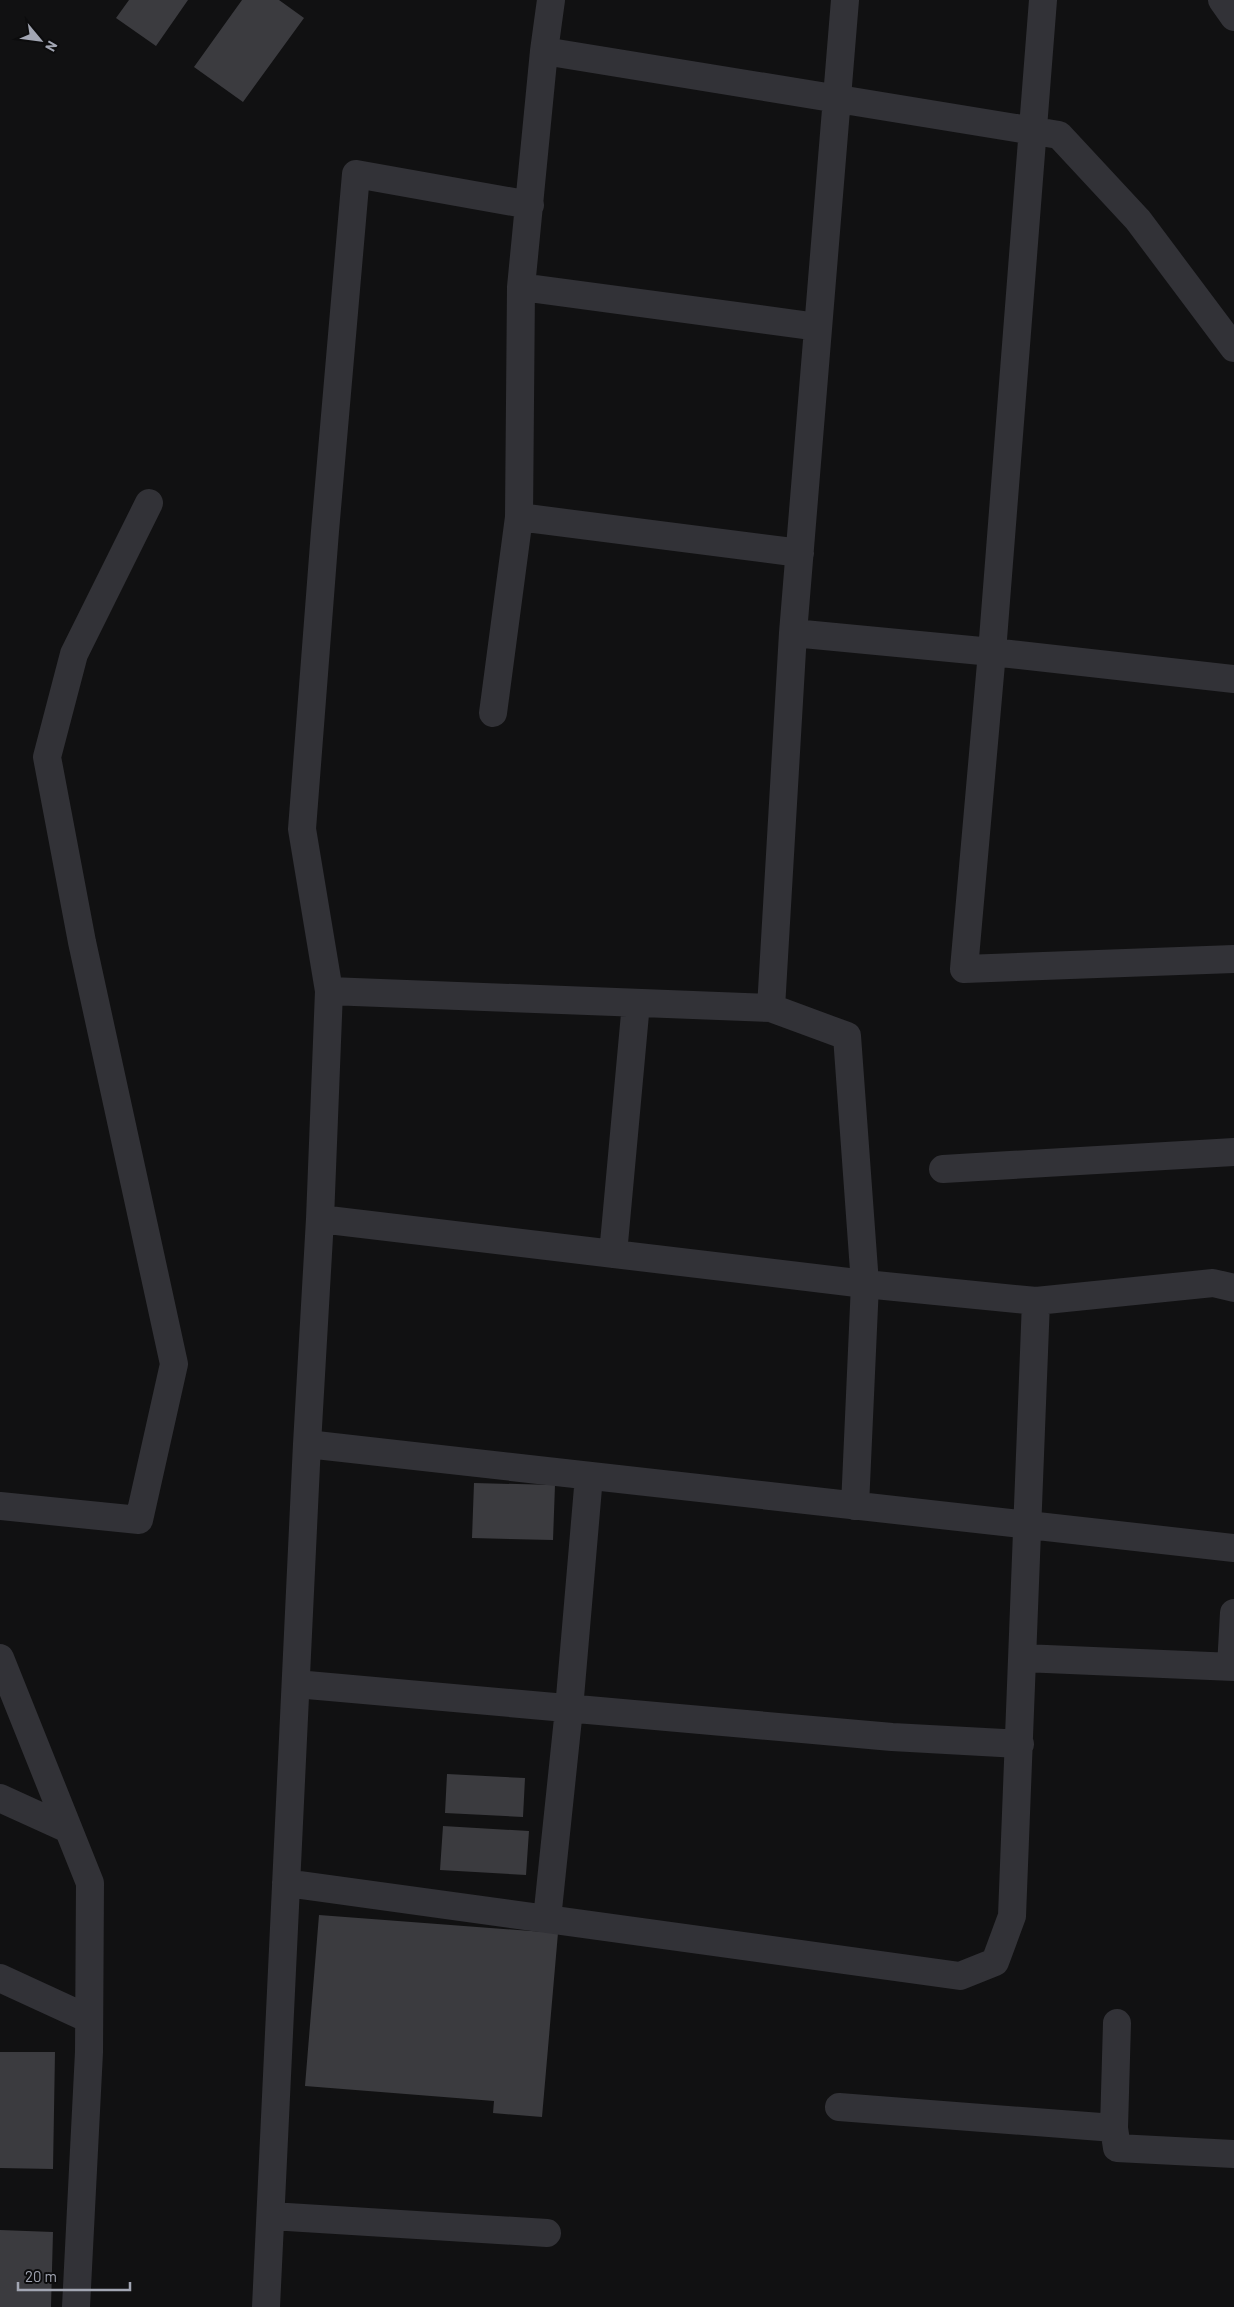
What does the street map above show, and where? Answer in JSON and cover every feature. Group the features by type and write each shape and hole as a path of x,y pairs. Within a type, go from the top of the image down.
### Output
{"street":[{"path":"493,713 519,517 521,287 544,51 551,0"},
{"path":"771,1008 793,633 838,98 844,0"},
{"path":"1043,0 992,652 964,968 1234,959"},
{"path":"1222,0 1234,17"},
{"path":"544,51 838,98 1059,136 1138,220 1234,348"},
{"path":"266,2307 307,1444 320,1219 329,991 302,829 325,530 356,174 530,205"},
{"path":"521,287 818,326"},
{"path":"0,1506 139,1520 174,1364 82,942 47,757 74,654 149,503"},
{"path":"519,517 800,553"},
{"path":"793,633 1234,678"},
{"path":"329,991 771,1008 848,1036 864,1284 855,1506"},
{"path":"613,1254 636,1003"},
{"path":"943,1169 1234,1152"},
{"path":"320,1219 864,1284 1036,1301 1213,1283 1234,1288"},
{"path":"286,1882 960,1976 995,1962 1012,1916 1036,1301"},
{"path":"307,1444 1028,1527 1234,1548"},
{"path":"547,1919 569,1709 589,1476"},
{"path":"1023,1658 1232,1667 1234,1613"},
{"path":"0,1658 90,1883 89,2019 76,2307"},
{"path":"296,1684 892,1737 1020,1744"},
{"path":"0,1798 68,1829"},
{"path":"0,1978 89,2019"},
{"path":"1116,2023 1114,2128 1117,2148 1234,2154"},
{"path":"838,2107 1114,2128"},
{"path":"271,2216 547,2233"}],"building":[{"path":"129,0 188,0 156,46 116,18"},
{"path":"242,0 279,0 304,18 243,102 194,67"},
{"path":"474,1483 555,1485 553,1540 472,1538"},
{"path":"447,1774 525,1778 523,1817 445,1813"},
{"path":"443,1826 529,1831 526,1875 440,1870"},
{"path":"319,1915 558,1933 542,2117 493,2113 494,2101 305,2086"},
{"path":"0,2052 55,2052 53,2169 0,2168"},
{"path":"0,2230 53,2232 51,2307 0,2307"}]}
